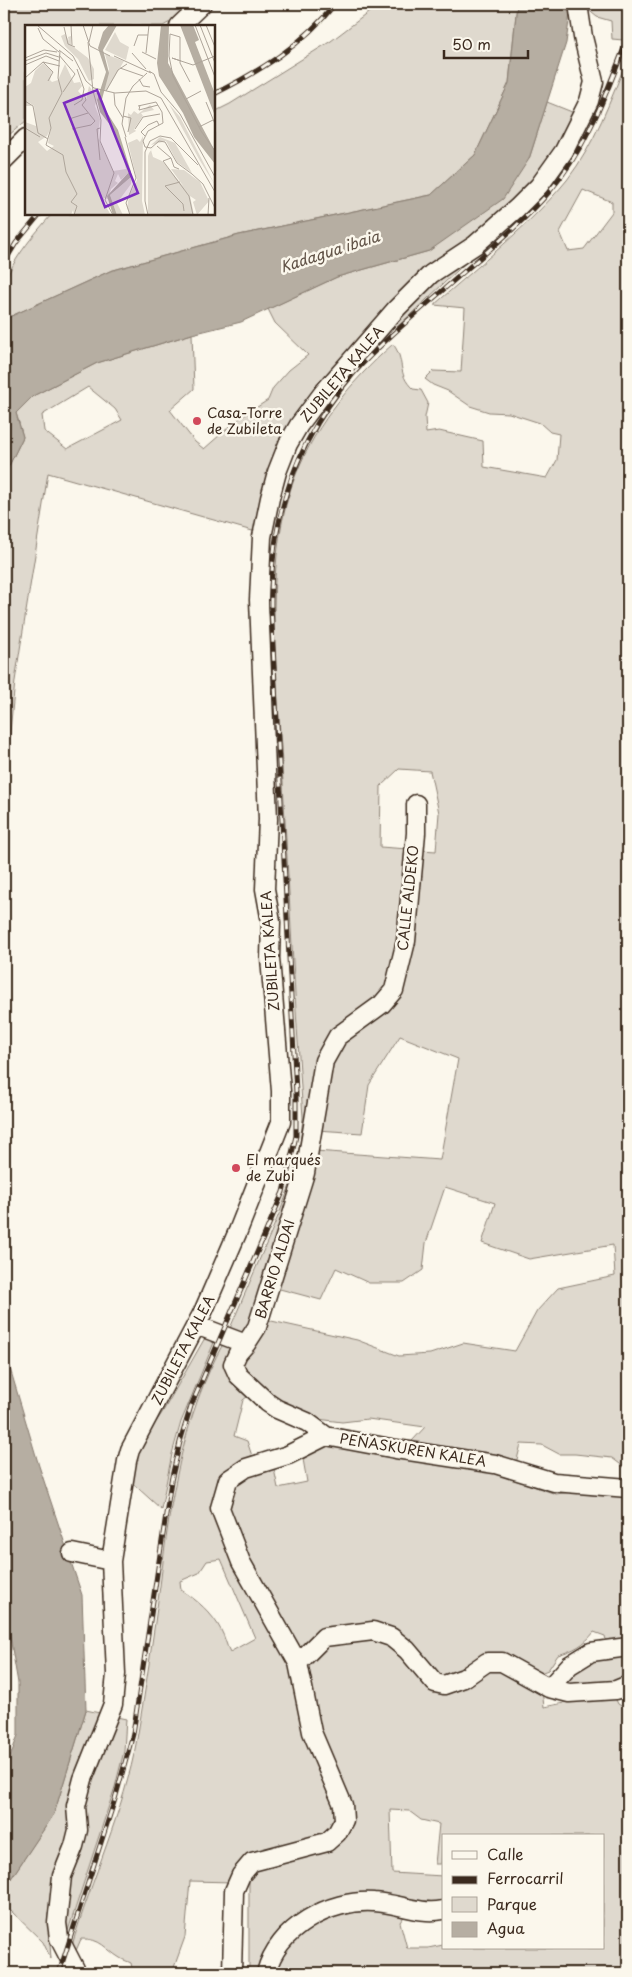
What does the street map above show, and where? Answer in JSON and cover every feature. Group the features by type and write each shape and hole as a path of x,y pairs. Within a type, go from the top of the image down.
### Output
{"street":[{"path":"180,25 202,4"},
{"name":"ZUBILETA KALEA","path":"74,1973 74,1969 59,1938 57,1922 62,1876 78,1830 76,1806 83,1779 114,1704 116,1674 111,1561 130,1450 196,1325 238,1231 281,1122 271,1059 271,922 265,889 268,819 259,600 263,530 278,472 288,444 299,425 323,393 397,308 431,274 475,246 517,208 539,186 564,151 586,108 594,82 583,38 578,4"},
{"path":"4,160 25,139"},
{"name":"CALLE ALDEKO","path":"310,1139 324,1061 338,1036 382,1004 394,990 406,940 416,833 416,804"},
{"name":"BARRIO ALDAI","path":"310,1139 305,1173 258,1327 233,1364 238,1375 268,1403 307,1422 326,1436"},
{"path":"196,1325 246,1344"},
{"name":"PEÑASKUREN KALEA","path":"232,1973 234,1891 241,1875 252,1862 327,1842 337,1833 344,1820 343,1805 312,1732 298,1663 241,1562 220,1508 228,1480 246,1468 288,1455 326,1436 495,1464 554,1482 628,1488"},
{"path":"72,1553 111,1561"},
{"path":"298,1663 324,1637 374,1630 391,1637 407,1650 435,1683 444,1685 464,1678 487,1662 502,1662 549,1688 568,1693 616,1690 628,1685"},
{"path":"549,1688 570,1665 591,1652 628,1647"},
{"path":"266,1973 274,1954 294,1929 309,1918 341,1905 360,1901 416,1909 442,1910"}],"green space":[{"path":"4,4 190,4 179,17 165,25 25,25 25,122 4,139"},
{"path":"383,4 517,4 509,83 475,155 431,195 239,235 110,271 7,318 4,326 3,294 10,271 23,250 51,215 215,215 215,112 331,41 377,6"},
{"path":"585,4 628,4 628,26 623,40 612,39 611,21 597,17 586,8"},
{"path":"628,57 628,1470 612,1458 559,1454 542,1445 521,1444 512,1479 556,1494 571,1492 593,1495 620,1490 628,1492 628,1642 607,1644 605,1636 594,1632 578,1646 558,1655 548,1670 535,1675 505,1657 442,1680 372,1624 299,1655 248,1563 230,1509 231,1492 243,1478 273,1464 278,1488 307,1482 303,1459 317,1448 331,1444 414,1458 412,1441 425,1427 368,1419 342,1422 318,1419 271,1399 242,1371 240,1362 253,1321 240,1337 228,1333 294,1175 303,1118 275,660 274,624 277,555 282,521 291,488 309,447 346,392 393,344 397,350 405,378 413,389 421,390 428,403 425,417 426,433 439,431 483,441 484,467 547,478 557,460 559,434 550,432 540,423 509,413 489,412 470,406 448,391 433,385 425,379 433,371 461,372 465,308 434,305 520,229 567,180 586,152 594,136 609,105","holes":["583,190 612,202 612,212 584,249 568,251 560,232","399,769 430,771 439,813 436,851 380,847 381,786","400,1036 458,1059 440,1160 315,1151 317,1130 362,1133 369,1085","445,1187 495,1203 482,1243 529,1259 613,1245 615,1276 558,1288 537,1311 515,1351 463,1343 430,1354 399,1356 357,1340 267,1320 276,1288 321,1300 336,1268 369,1283 404,1283 423,1270 426,1243"]},
{"path":"547,102 577,114 542,174 325,384 256,532 48,473 15,681 4,793 5,474 23,437 16,413 33,396 97,363 192,334 194,389 170,410 195,442 204,449 237,420 268,400 273,388 289,370 308,355 275,323 268,309 337,277 429,251 529,159","holes":["88,387 115,409 122,420 67,449 44,431 42,415"]},
{"path":"474,255 395,329 391,325 429,282"},
{"path":"206,1336 215,1340 181,1422 172,1454 161,1509 128,1479 136,1451 162,1413"},
{"path":"224,1342 236,1347 252,1393 243,1400 234,1436 247,1441 253,1459 232,1466 224,1476 218,1491 292,1661 340,1815 330,1836 265,1854 233,1882 190,1881 185,1937 172,1973 133,1973 131,1963 93,1940 81,1939 75,1953 71,1949 116,1819 131,1766 146,1682 168,1523 180,1461 198,1400","holes":["221,1559 255,1638 230,1652 218,1624 204,1607 181,1590 180,1581 199,1573 207,1561"]},
{"path":"336,1639 381,1640 395,1648 411,1665 429,1690 441,1693 499,1666 542,1690 544,1707 564,1703 563,1684 573,1670 591,1661 628,1653 628,1676 608,1683 618,1704 628,1710 628,1973 571,1973 569,1970 566,1973 249,1973 249,1882 242,1882 253,1865 343,1834 303,1664"},
{"path":"86,1710 104,1714 70,1839 55,1881 48,1915 51,1959 43,1942 11,1911 4,1912 4,1889 54,1814"},
{"path":"117,1717 126,1719 124,1751 115,1787 66,1937 62,1908 84,1791"}],"water":[{"name":"Kadagua ibaia","path":"517,4 571,4 571,6 566,43 529,159 503,199 429,251 337,277 241,322 192,334 97,363 33,396 16,413 23,437 5,474 4,521 4,326 7,318 110,271 239,235 431,195 475,155 509,83"},
{"path":"4,1348 39,1466 82,1595 86,1710 54,1814 4,1889 4,1774 18,1735 18,1683 4,1603"}],"railway":[{"path":"215,93 280,56 309,32 335,4"},
{"path":"59,1973 115,1799 133,1734 171,1481 180,1442 191,1406 283,1192 296,1136 296,1093 271,607 275,542 281,512 301,454 316,426 353,374 394,333 520,222 549,192 562,175 595,118 628,38"},
{"path":"4,263 16,243 39,215"}],"place":[{"name":"Casa-Torre de Zubileta","path":"197,421"},
{"name":"El marqués de Zubi","path":"236,1168"}]}
